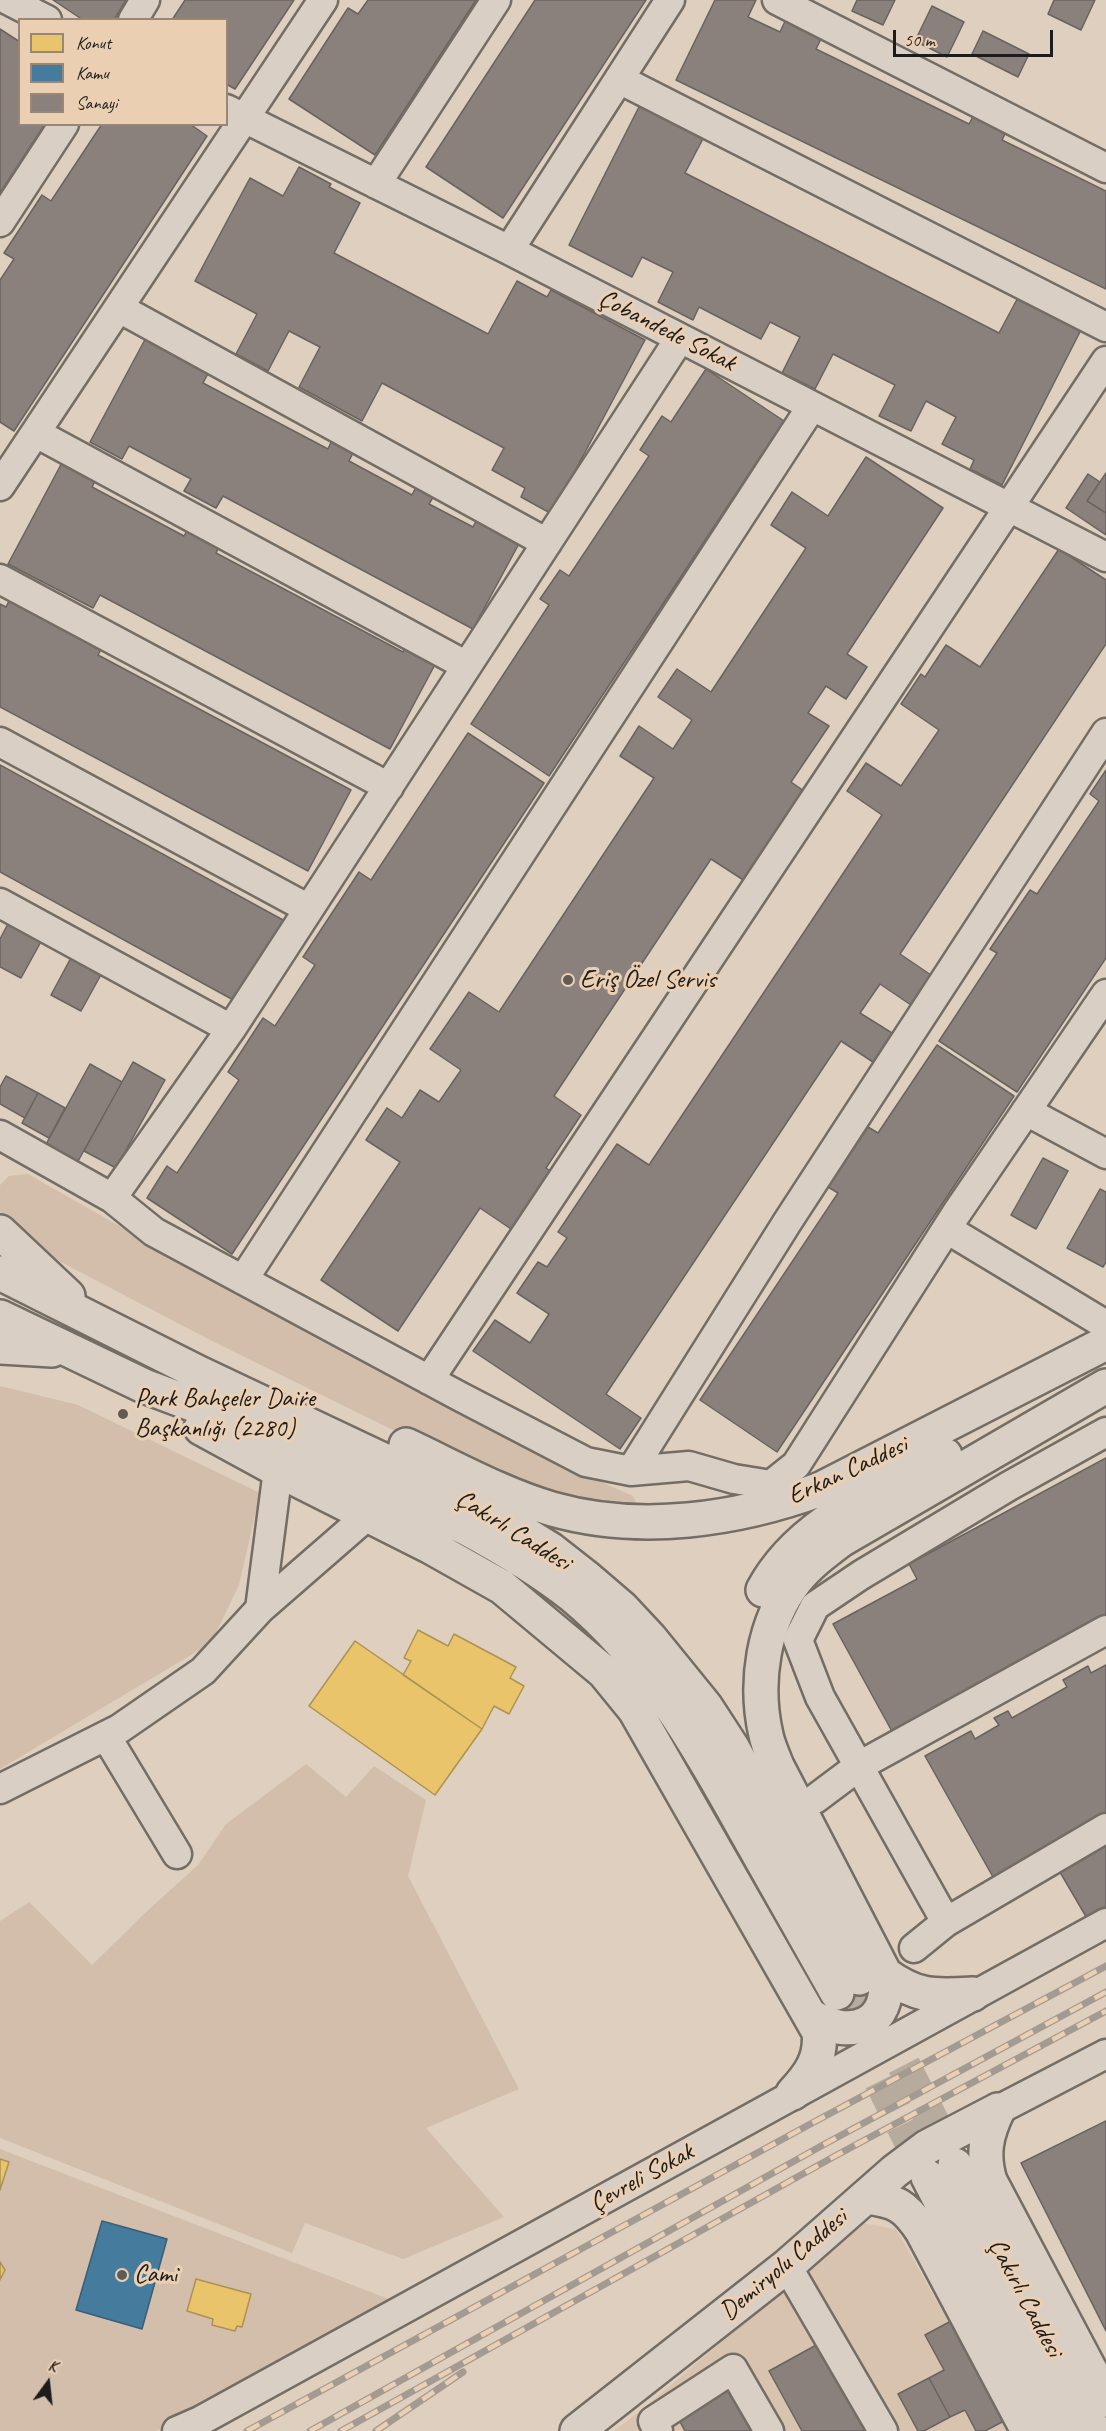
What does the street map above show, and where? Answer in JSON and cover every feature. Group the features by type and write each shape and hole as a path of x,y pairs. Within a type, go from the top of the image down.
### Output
{"main road":[{"path":"0,1232 57,1284 86,1316"},
{"name":"Çakırlı Caddesi","path":"0,1273 201,1374 478,1505 550,1549 587,1578 622,1608 650,1638 706,1707 732,1747 860,1982"},
{"name":"Çakırlı Caddesi","path":"0,1317 144,1386 213,1412 466,1527 501,1547 573,1596 632,1656 683,1722 860,1982"},
{"name":"Erkan Caddesi","path":"201,1374 232,1376 293,1393 510,1493 551,1509 584,1516 660,1521 732,1514 792,1500 821,1489 1106,1342"},
{"path":"0,1347 71,1352"},
{"name":"Erkan Caddesi","path":"786,1845 754,1755 740,1683 743,1645 753,1610 770,1577 792,1550 820,1526 1106,1366"},
{"path":"144,1386 204,1430 502,1587 604,1672 635,1710 819,2032 820,2044 817,2060 808,2077 793,2094"},
{"path":"811,2016 836,2028 848,2030 874,2018 886,1995 860,1982 766,1735 761,1703 762,1672 773,1618 797,1579 814,1560 841,1540 1106,1386"},
{"path":"860,1982 940,1996 974,1994"},
{"path":"998,2110 985,2145 985,2164 990,2181 1106,2400"},
{"name":"Demiryolu Caddesi","path":"577,2431 787,2266 895,2171 927,2147 998,2110"},
{"name":"Çakırlı Caddesi","path":"1059,2431 941,2171 1094,2431"},
{"path":"866,2197 899,2204 911,2214 1028,2431"}],"street":[{"path":"8,0 43,18"},
{"path":"133,18 146,0"},
{"path":"0,486 8,457 36,433 119,308 236,114 323,0"},
{"path":"376,184 496,0"},
{"path":"508,250 670,0"},
{"path":"777,0 1106,168"},
{"path":"619,79 1106,327"},
{"name":"Çobandede Sokak","path":"236,114 508,250 1106,556"},
{"path":"0,222 62,126"},
{"path":"119,308 547,543"},
{"path":"112,1198 231,1029 680,338"},
{"path":"429,1380 1106,362"},
{"path":"243,1280 812,406"},
{"path":"36,433 467,666"},
{"path":"0,579 389,787"},
{"path":"631,1471 794,1211 1106,733"},
{"path":"0,742 309,909"},
{"path":"0,903 231,1029"},
{"path":"0,1135 112,1198 154,1232 586,1462 631,1471 689,1466 734,1479 771,1485 796,1465 947,1229 1104,1000"},
{"path":"1026,1111 1106,1154"},
{"path":"947,1229 1106,1325"},
{"path":"946,1922 820,1697 798,1640 815,1606 861,1575 1009,1486 1106,1432"},
{"path":"260,1609 278,1470"},
{"path":"0,1789 119,1729 203,1671 260,1609 368,1515"},
{"path":"815,1799 859,1766 1106,1630"},
{"path":"106,1736 177,1854"},
{"path":"914,1948 946,1922 1106,1828"},
{"name":"Çevreli Sokak","path":"177,2431 1106,1923"},
{"path":"998,2110 1106,2054"},
{"path":"787,2266 883,2431"},
{"path":"658,2431 653,2421 732,2369 769,2431"}],"shaded area":[{"path":"28,1174 265,1309 576,1471 633,1496 639,1508 572,1499 458,1462 212,1341 59,1261 4,1221 0,1211 0,1185 9,1176"},
{"path":"0,1386 78,1405 260,1493 239,1585 211,1643 0,1769"},
{"path":"306,1764 346,1797 374,1766 426,1800 408,1876 519,2089 426,2128 504,2217 403,2259 305,2223 292,2253 0,2138 0,1921 29,1902 92,1965 198,1865 226,1824"},
{"path":"0,2149 399,2303 156,2431 0,2431"},
{"path":"862,2223 896,2229 1010,2431 614,2431 645,2407"}],"building: Konut":[{"path":"418,1630 448,1646 454,1634 516,1667 510,1678 524,1686 509,1714 494,1706 482,1729 403,1675 411,1661 404,1658"},
{"path":"355,1641 482,1729 435,1795 309,1706"},
{"path":"0,2159 9,2162 0,2190"},
{"path":"0,2262 5,2270 0,2280"},
{"path":"196,2279 251,2294 242,2327 237,2326 235,2331 212,2325 213,2319 187,2311"}],"building: Kamu":[{"name":"Cami","path":"102,2221 167,2239 142,2329 76,2310"}],"building: Sanayi":[{"path":"53,0 126,0 115,18 80,18"},
{"path":"185,0 294,0 235,89 228,85 228,18 173,18"},
{"path":"368,0 476,0 375,155 289,99 348,8 358,14"},
{"path":"535,0 646,0 503,218 426,167"},
{"path":"715,0 756,0 748,17 780,32 787,17 823,35 816,49 969,124 975,113 1008,128 1002,140 1106,191 1106,289 676,80"},
{"path":"857,0 895,0 883,25 852,11"},
{"path":"1054,0 1095,0 1081,30 1048,14"},
{"path":"932,6 964,22 947,57 915,41"},
{"path":"0,29 18,41 18,126 44,126 0,193"},
{"path":"983,31 1029,54 1018,77 972,54"},
{"path":"642,101 706,133 685,173 999,333 1021,292 1084,324 1002,485 970,469 974,460 942,444 956,417 926,401 911,431 879,416 895,385 833,354 815,389 782,373 800,337 770,322 761,339 699,307 693,320 658,302 673,272 642,257 632,277 569,245"},
{"path":"101,126 193,126 207,136 14,431 0,422 0,280 14,259 4,253 42,195 51,201"},
{"path":"299,167 331,184 329,187 360,203 334,253 488,334 517,281 547,297 551,290 645,340 552,514 521,497 525,488 492,470 504,448 382,383 362,421 299,387 320,347 289,331 268,371 236,354 257,314 195,281 250,178 283,196"},
{"path":"148,334 211,368 203,383 328,449 332,440 354,451 349,461 412,495 417,485 435,494 429,504 473,527 478,517 521,540 473,629 223,496 216,508 184,491 191,479 129,446 122,459 90,442"},
{"path":"706,369 784,421 549,776 471,724 549,605 540,599 560,570 569,576 649,456 640,450 662,416 671,422"},
{"path":"65,457 99,474 92,487 184,536 192,522 223,539 216,553 403,652 409,641 439,657 390,749 100,595 93,608 8,564"},
{"path":"866,457 943,508 847,654 867,667 846,699 826,686 808,713 829,726 791,782 807,793 748,883 711,859 554,1096 581,1115 546,1168 553,1173 514,1231 480,1208 398,1331 321,1280 400,1162 366,1140 387,1108 402,1118 420,1090 439,1102 461,1070 430,1049 469,992 499,1012 654,778 620,756 639,726 673,749 692,720 658,697 677,669 711,692 806,548 771,525 792,492 828,516"},
{"path":"1106,473 1106,513 1087,501"},
{"path":"1088,474 1100,482 1087,501 1106,513 1106,535 1066,508"},
{"path":"1059,549 1106,580 1106,644 900,954 931,975 911,1005 880,984 860,1013 892,1033 873,1062 841,1041 606,1394 641,1418 620,1449 473,1351 495,1320 530,1343 549,1314 517,1293 538,1262 547,1267 567,1238 558,1232 617,1144 649,1165 882,815 847,791 866,763 901,786 939,730 901,704 921,674 925,677 946,645 980,667"},
{"path":"12,595 104,644 98,655 351,790 308,871 0,707 0,604 6,607"},
{"path":"468,733 544,783 232,1254 147,1198 167,1166 177,1173 239,1080 228,1072 263,1018 275,1026 315,965 303,957 359,872 371,880"},
{"path":"0,765 283,920 237,1002 0,872"},
{"path":"1106,770 1106,958 1017,1092 939,1041 997,953 990,949 1030,890 1037,894 1099,801 1090,794"},
{"path":"10,920 43,938 21,978 0,967 0,939"},
{"path":"73,954 103,971 81,1011 51,995"},
{"path":"937,1045 1014,1096 777,1452 700,1400 838,1193 828,1187 868,1127 878,1133"},
{"path":"133,1062 165,1080 116,1168 84,1151"},
{"path":"90,1064 122,1082 77,1163 45,1146"},
{"path":"6,1076 38,1093 25,1118 0,1104 0,1087"},
{"path":"38,1093 65,1108 49,1138 22,1123"},
{"path":"1043,1158 1068,1171 1036,1229 1011,1215"},
{"path":"1100,1189 1106,1192 1106,1262 1103,1267 1067,1248"},
{"path":"1106,1458 1106,1621 894,1735 833,1624 917,1579 909,1564"},
{"path":"1106,1665 1106,1814 993,1877 925,1756 971,1731 975,1739 999,1725 994,1718 1008,1711 1012,1718 1067,1687 1063,1680 1088,1666 1091,1673"},
{"path":"1106,1839 1106,1910 1088,1920 1057,1867"},
{"path":"1106,2121 1106,2331 1021,2163"},
{"path":"951,2321 1004,2421 985,2431 976,2431 965,2410 950,2417 929,2378 944,2370 925,2335"},
{"path":"829,2338 881,2431 802,2431 769,2371"},
{"path":"929,2378 950,2417 924,2431 918,2431 898,2394"},
{"path":"739,2384 765,2431 685,2431 678,2418"}],"tunnel":[{"path":"859,1978 954,2163"},
{"path":"837,1993 928,2177"}],"railway":[{"path":"247,2431 814,2122 1106,1966"},
{"path":"310,2431 823,2145 1106,1992"},
{"path":"341,2431 835,2156 1106,2011"},
{"path":"376,2431 463,2372"}],"place":[{"name":"Eriş Özel Servis","path":"568,980"},
{"name":"Park Bahçeler Dai̇re Başkanlığı (2280)","path":"123,1414"},
{"name":"Cami","path":"122,2275"}]}
